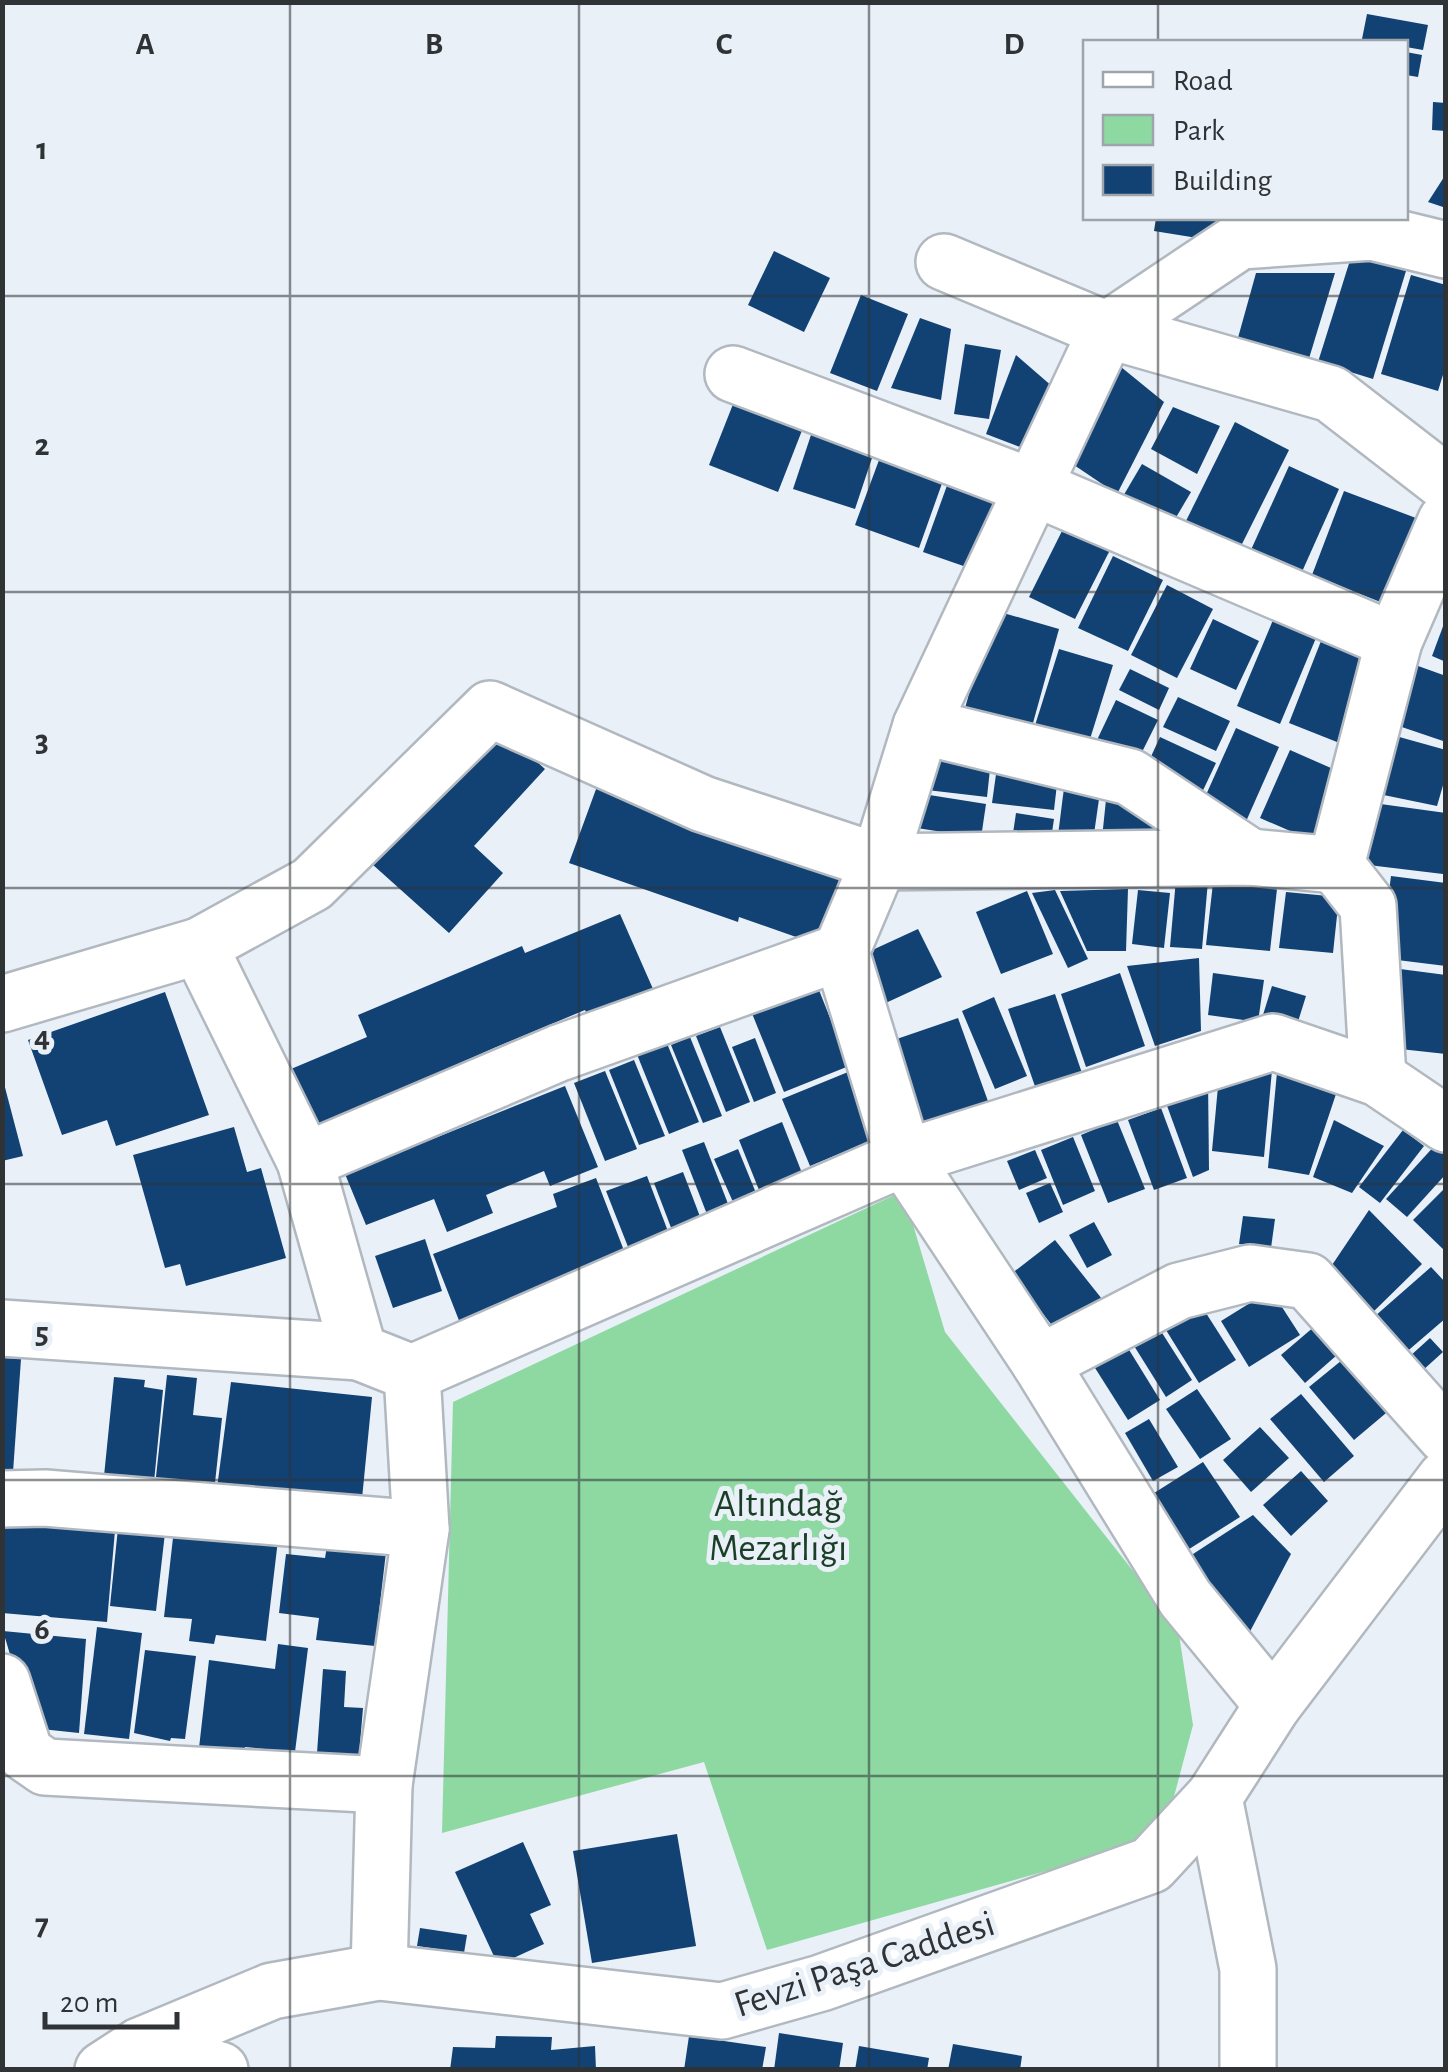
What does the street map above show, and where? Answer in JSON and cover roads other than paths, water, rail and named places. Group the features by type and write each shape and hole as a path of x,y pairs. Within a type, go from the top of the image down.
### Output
{"street":[{"path":"1273,1705 1186,1598 1040,1363 904,1158 841,952 879,862 921,726 1107,330 1240,240 1372,232 1446,250"},
{"path":"944,262 1107,330 1331,394 1446,483"},
{"path":"734,374 1035,488 1394,641"},
{"path":"1336,865 1394,641 1446,521"},
{"path":"2,1004 199,946 312,884 490,709 703,804 879,862 1250,857 1336,865 1368,906 1378,1078"},
{"path":"921,726 1130,776 1250,857"},
{"path":"199,946 305,1162 359,1352"},
{"path":"305,1162 559,1053 841,952"},
{"path":"2,1328 359,1352 412,1373 904,1158 1273,1042 1378,1078 1446,1124"},
{"path":"1040,1363 1178,1291 1250,1273 1308,1281 1446,1436"},
{"path":"379,1972 384,1785 421,1529 412,1373"},
{"name":"Fevzi Paşa Caddesi","path":"122,2058 272,1991 379,1972 722,2012 821,1984 1152,1865 1214,1797 1273,1705 1446,1478"},
{"path":"2,1499 46,1498 421,1529"},
{"path":"2,1682 25,1753 45,1767 384,1785"},
{"path":"1214,1797 1248,1970 1248,2070"},
{"path":"122,2058 220,2070"}],"park label":[{"name":"Altındağ Mezarlığı","path":"778,1525"}]}
